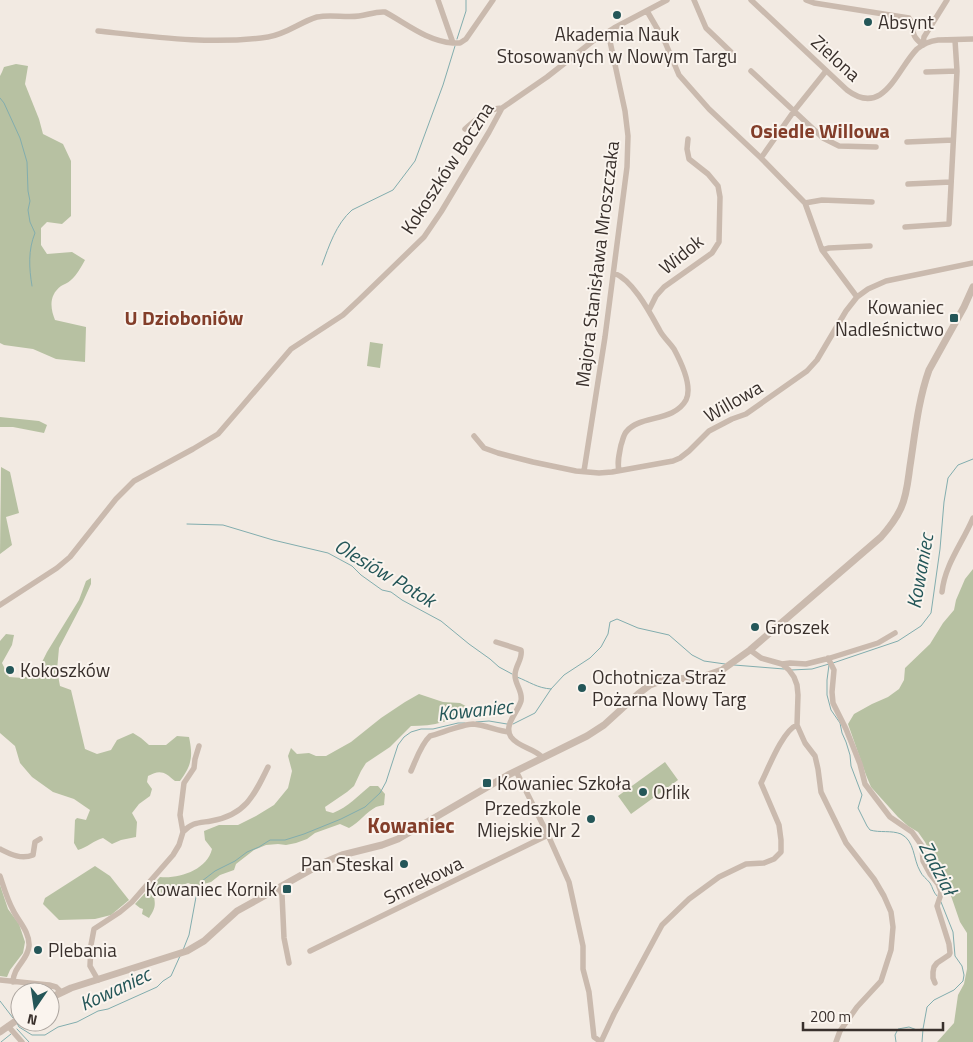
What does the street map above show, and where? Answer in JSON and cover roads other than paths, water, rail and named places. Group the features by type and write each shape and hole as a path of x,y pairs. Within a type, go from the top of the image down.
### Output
{"street":[{"path":"438,0 453,43"},
{"path":"98,31 188,39 251,38 278,35 319,17 359,16 379,11 385,12 431,38 453,43 466,39 493,0"},
{"name":"Kokoszków Boczna","path":"0,605 57,568 70,557 116,499 134,481 193,450 218,434 291,349 343,315 410,251 424,237 441,212 502,108 547,77 593,41 667,0"},
{"path":"694,0 706,28 731,52"},
{"name":"Zielona","path":"751,0 851,93 863,98 872,98 890,87 912,55 923,45 924,37 947,0"},
{"path":"806,0 909,18 912,21 912,32 916,40 923,45 938,40 973,39"},
{"path":"647,11 665,42 679,75 690,89 805,203 822,250 857,297"},
{"name":"Majora Stanisława Mroszczaka","path":"584,471 614,273 625,184 628,136 626,111 608,32"},
{"path":"905,227 949,224 957,71 955,40"},
{"path":"751,71 823,138 831,143 850,147 876,147"},
{"path":"761,158 794,111 826,71"},
{"path":"926,72 957,71"},
{"path":"465,129 482,113 502,108"},
{"name":"Widok","path":"648,310 664,287 712,253 718,242 720,197 718,186 690,158 687,149 688,139"},
{"path":"907,142 954,140"},
{"path":"908,184 951,182"},
{"path":"805,203 822,200 872,202"},
{"path":"822,250 870,246"},
{"name":"Willowa","path":"474,436 484,448 498,453 576,471 599,473 618,471 664,463 680,458 709,431 746,414 807,371 817,360 846,311 857,297 868,288 886,281 973,262"},
{"path":"614,273 624,278 648,310 664,337 674,349 688,384 688,394 683,404 675,411 628,429 618,458 618,471"},
{"path":"61,992 187,951 204,940 238,911 279,887 334,858 398,839 516,771 577,742 598,729 650,685 664,680 702,677 722,670 750,650 876,542 893,522 901,508 906,491 919,408 926,380 973,287"},
{"path":"942,592 943,578 973,518"},
{"path":"784,666 790,663 806,664 828,658 878,643 895,634"},
{"path":"496,642 521,650 522,653 515,672 521,700 511,720 509,730 512,738 521,745 540,753 543,758"},
{"path":"750,650 761,658 784,666 796,680 798,695 797,725 805,743 815,756 821,792 846,843 874,879 891,912 893,927 891,950 881,981 857,1007 840,1031 836,1042"},
{"path":"828,658 834,670 833,703 860,764 865,784 890,816 912,832 922,846 923,862 940,888 941,892 937,906 950,953 934,967 933,978 935,983"},
{"path":"412,771 430,736 474,724 501,732 509,730"},
{"path":"516,771 569,882 583,946 583,969 594,1037 601,1042 662,925 690,899 719,877 746,864 764,863 774,859 780,852 779,825 761,783 774,753 792,726 797,725"},
{"path":"183,832 180,815 182,790 184,783 194,768 199,746"},
{"path":"98,980 90,966 94,929 132,902 155,877 173,855 183,832 188,826 226,818 245,805 254,795 268,767"},
{"name":"Smrekowa","path":"310,951 548,835"},
{"path":"0,849 12,855 30,856 34,852 35,842 40,839"},
{"path":"0,876 14,912 22,923 29,945 13,976 14,982 0,980"},
{"path":"279,887 282,895 284,938 289,963"},
{"path":"0,1032 10,1027"}],"waterway":[{"path":"457,39 466,11 466,0"},
{"path":"322,265 327,250 346,216 352,210 393,190 415,161 455,46"},
{"path":"0,98 20,138 27,162 30,201 28,210 30,222 35,233 30,259 32,286"},
{"name":"Kowaniec","path":"833,663 898,641 921,626 931,613 948,478 958,465 973,459"},
{"name":"Olesiów Potok","path":"187,524 223,525 273,540 328,553 352,566 382,590 391,592 441,621 499,667 512,674"},
{"name":"Kowaniec","path":"513,724 535,713 551,689 564,675 590,658 601,647 608,634 610,622 617,619 638,628 669,635 692,655 704,661 725,664"},
{"name":"Kowaniec","path":"791,670 812,669 829,664"},
{"name":"Kowaniec","path":"734,665 784,669"},
{"name":"Zadział","path":"829,665 827,695 831,710 840,723 850,755 851,766 862,795 858,808 870,830 897,833 906,837 921,873 930,883 937,896"},
{"name":"Olesiów Potok","path":"517,677 551,689"},
{"name":"Kowaniec","path":"476,722 489,721 507,724"},
{"name":"Kowaniec","path":"183,950 189,935 196,897 202,881 215,871 270,840 285,840 304,834 365,807 380,793 386,782 398,745 404,737 411,732 421,729 433,729 465,723"},
{"name":"Zadział","path":"922,1042 927,1007 934,1000 954,990 963,981 964,975 962,966 955,956 953,932 941,902"},
{"name":"Kowaniec","path":"60,1026 77,1022 98,1011 108,1009 157,987 171,976 180,956"},
{"name":"Kowaniec","path":"0,1001 10,1014"},
{"path":"896,1042 895,1035 898,1029 909,1027 917,1030 922,1029"},
{"path":"20,1032 29,1042"},
{"name":"Kowaniec","path":"27,1032 32,1035 45,1035 50,1032"},
{"path":"1,1042 11,1034"}],"place":[{"name":"Akademia Nauk Stosowanych w Nowym Targu","path":"617,15"},
{"name":"Absynt","path":"868,22"},
{"name":"Kowaniec Nadleśnictwo","path":"954,318"},
{"name":"Groszek","path":"755,627"},
{"name":"Kokoszków","path":"10,670"},
{"name":"Ochotnicza Straż Pożarna Nowy Targ","path":"582,688"},
{"name":"Kowaniec Szkoła","path":"487,783"},
{"name":"Orlik","path":"643,792"},
{"name":"Przedszkole Miejskie Nr 2","path":"591,819"},
{"name":"Pan Steskal","path":"404,864"},
{"name":"Kowaniec Kornik","path":"287,889"},
{"name":"Plebania","path":"38,950"}],"district":[{"name":"Osiedle Willowa","path":"820,131"},
{"name":"U Dzioboniów","path":"184,318"},
{"name":"Kowaniec","path":"411,826"}]}
